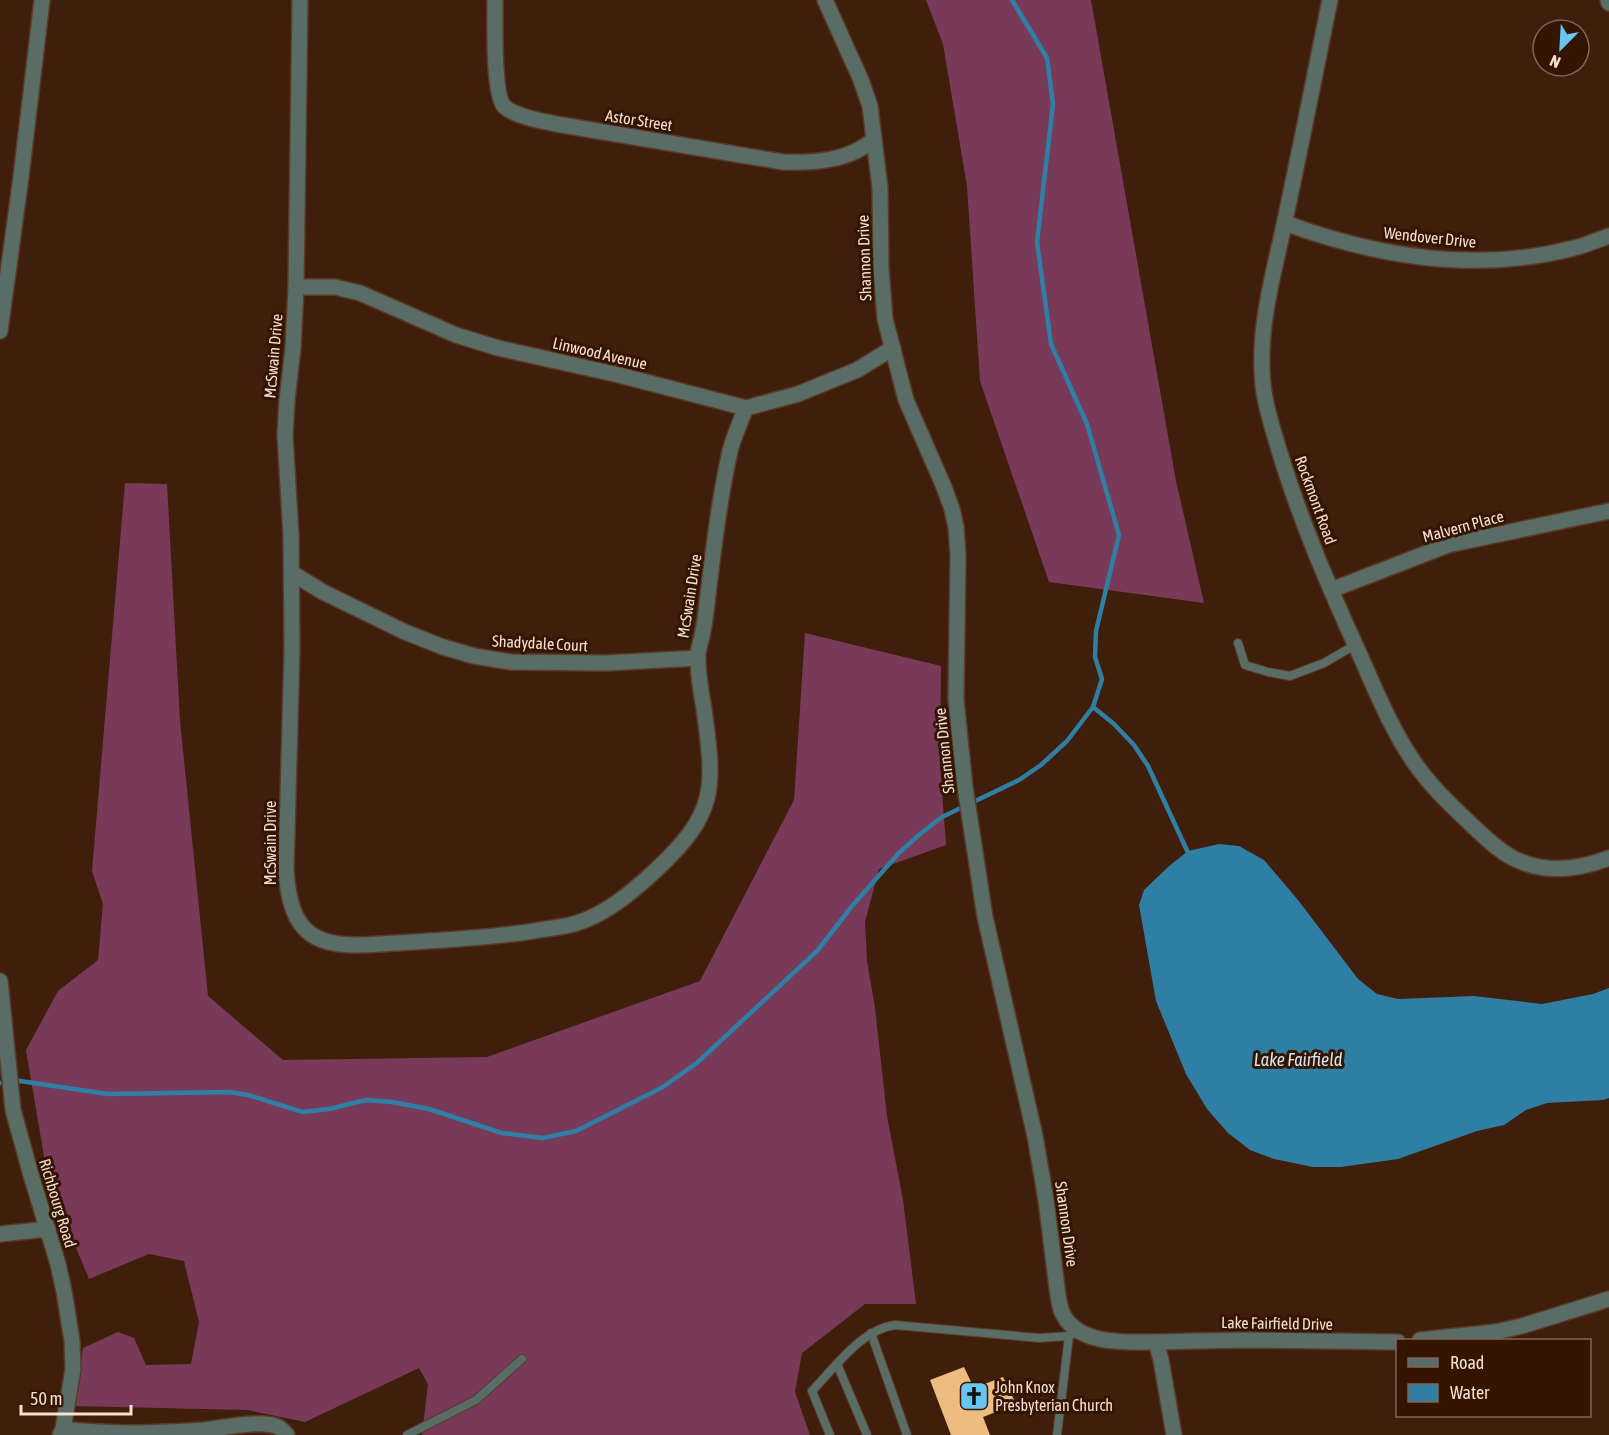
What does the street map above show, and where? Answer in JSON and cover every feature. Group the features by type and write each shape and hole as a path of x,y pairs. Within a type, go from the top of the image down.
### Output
{"street":[{"path":"0,331 7,227 21,177 42,0"},
{"name":"McSwain Drive","path":"300,0 296,287 285,435 292,573 287,884 291,907 299,923 315,938 330,943 358,946 518,933 574,924 599,914 618,901 676,851 696,826 707,803 710,787 711,771 698,650 703,632 712,560 731,450 746,408"},
{"name":"Astor Street","path":"495,0 497,84 501,100 509,110 528,118 783,162 823,161 853,153 874,140"},
{"name":"Shannon Drive","path":"825,0 861,80 870,106 880,188 885,319 906,400 944,487 956,527 958,555 956,700 965,787 985,917 1035,1136 1058,1296 1061,1310 1072,1325 1074,1333"},
{"name":"Rockmont Road","path":"1330,0 1265,311 1262,352 1263,386 1268,414 1289,483 1330,590 1379,697 1405,749 1416,765 1452,807 1496,848 1516,860 1529,865 1558,869 1574,868 1609,858"},
{"name":"Wendover Drive","path":"1285,223 1345,243 1392,254 1444,260 1491,261 1532,257 1575,248 1609,236"},
{"name":"Linwood Avenue","path":"296,287 335,287 360,293 456,335 498,348 620,375 746,408 798,394 857,370 893,348"},
{"name":"Malvern Place","path":"1330,590 1448,545 1609,511"},
{"name":"Shadydale Court","path":"292,573 323,592 405,632 474,656 512,662 606,663 698,658"},
{"name":"Richbourg Road","path":"0,981 2,1034 7,1055 13,1110 64,1291 72,1341 73,1369 62,1432"},
{"path":"0,1234 48,1229"},
{"path":"1435,1339 1522,1326 1609,1299"},
{"path":"1074,1333 1102,1339 1156,1342 1174,1435"},
{"name":"Lake Fairfield Drive","path":"1156,1342 1243,1340 1396,1342"},
{"path":"62,1432 131,1434 205,1430 256,1424 278,1426 287,1435"}],"lane":[{"path":"1238,643 1245,665 1290,676 1324,663 1355,645"},
{"path":"830,1435 812,1391 866,1336 883,1326 895,1325 1039,1338 1074,1333 1057,1435"},
{"path":"871,1333 907,1435"},
{"path":"407,1435 476,1400 522,1359"},
{"path":"837,1364 867,1435"}],"shaded area":[{"path":"926,0 1091,0 1176,481 1204,603 1049,582 980,381 967,186 943,44"},
{"path":"125,483 167,484 180,721 208,996 283,1060 487,1057 700,981 794,800 805,633 941,666 940,764 946,845 879,869 865,922 867,961 875,1008 887,1116 903,1200 916,1304 865,1304 802,1353 795,1392 810,1435 422,1435 428,1384 419,1368 305,1422 247,1410 74,1406 83,1348 118,1332 134,1338 146,1365 191,1364 199,1322 184,1261 149,1254 89,1279 48,1180 26,1050 58,991 98,960 103,904 92,871"}],"water":[{"name":"Lake Fairfield","path":"1219,844 1239,846 1264,860 1298,900 1358,979 1377,994 1398,999 1474,996 1542,1004 1593,994 1609,988 1609,1098 1547,1103 1526,1110 1504,1125 1477,1131 1398,1159 1341,1167 1313,1167 1274,1159 1250,1150 1228,1133 1207,1109 1186,1074 1156,1001 1139,905 1144,890 1188,851"}],"building":[{"name":"John Knox Presbyterian Church","path":"964,1367 974,1388 1003,1377 1016,1404 983,1417 990,1435 951,1435 930,1380"}],"waterway":[{"path":"0,1083 20,1081 108,1094 229,1092 248,1095 303,1112 329,1109 366,1100 392,1102 429,1109 502,1133 543,1138 576,1131 663,1087 698,1062 818,950 852,906 899,853 920,834 942,817 1019,780 1041,765 1067,741 1093,707 1102,679 1095,657 1096,631 1119,535 1087,424 1051,344 1037,242 1053,104 1047,58 1012,0"},
{"path":"1093,707 1114,724 1134,745 1148,766 1190,857"}],"place":[{"name":"John Knox Presbyterian Church","path":"974,1396"}]}
